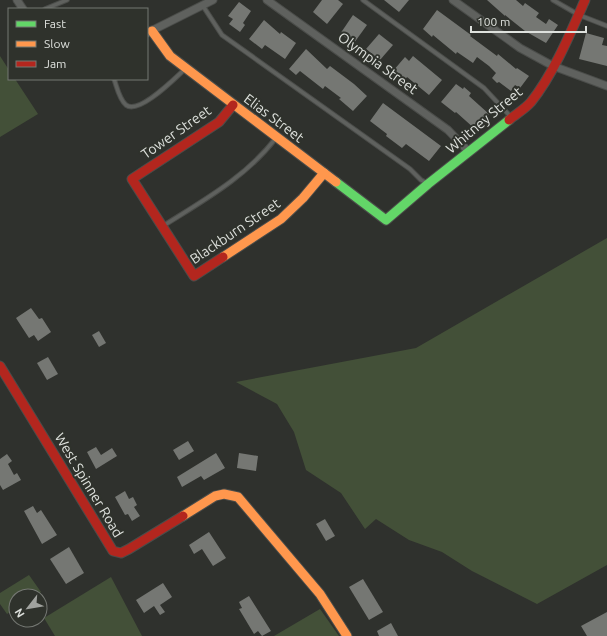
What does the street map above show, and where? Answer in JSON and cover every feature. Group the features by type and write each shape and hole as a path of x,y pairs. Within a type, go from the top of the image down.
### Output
{"street":[{"path":"150,32 213,0"},
{"name":"Olympia Street","path":"267,0 448,130 469,152"},
{"path":"453,0 520,48 553,66 607,86"},
{"name":"Whitney Street","path":"386,220 428,184 530,103 553,66 585,0"},
{"name":"Elias Street","path":"150,32 170,56 185,68 386,220"},
{"name":"Tower Street","path":"162,226 132,179 219,122 233,105"},
{"name":"Blackburn Street","path":"162,226 194,276 281,219 303,198 324,172"},
{"name":"West Spinner Road","path":"0,366 113,550 121,553 129,549 215,496 224,494 238,497 320,594 348,636"}],"lane":[{"path":"47,8 67,0"},
{"path":"363,0 484,88 511,118"},
{"path":"553,0 579,15 607,26"},
{"path":"203,6 222,35 410,169 421,180 428,184"},
{"path":"114,80 123,102 130,107 135,106 157,94 185,68"},
{"path":"162,226 231,183 251,167 277,137"}],"green space":[{"path":"0,56 8,68 8,80 16,80 38,114 0,137"},
{"path":"607,238 607,565 537,604 472,571 442,552 409,540 376,519 365,529 341,493 306,470 294,432 277,404 236,382 416,348"},
{"path":"29,575 38,588 8,588"},
{"path":"111,577 142,636 55,636 48,625 48,616"},
{"path":"8,588 7,614 0,604 0,593"},
{"path":"320,609 339,636 274,636"}],"building":[{"path":"322,0 338,0 343,4 327,24 313,12"},
{"path":"384,0 409,0 399,12"},
{"path":"487,0 516,0 523,6 525,3 539,13 536,17 546,24 549,19 558,25 546,43 525,31"},
{"path":"239,2 251,11 243,23 245,25 240,32 229,24 233,19 228,16"},
{"path":"437,10 497,56 498,54 516,69 517,68 529,76 520,88 515,85 511,91 499,82 497,83 492,78 496,73 477,57 473,63 457,52 456,54 433,35 432,37 423,29"},
{"path":"353,15 367,25 354,43 340,34"},
{"path":"264,20 280,34 281,32 296,43 285,59 265,45 262,49 249,39"},
{"path":"586,33 604,38 602,45 607,46 607,66 579,59"},
{"path":"379,34 393,45 380,60 366,49"},
{"path":"306,49 327,69 330,66 367,96 353,111 339,99 341,98 325,86 323,89 300,71 296,75 289,69"},
{"path":"413,56 442,80 429,95 407,77 405,80 393,71 405,57 409,61"},
{"path":"456,84 463,89 464,87 471,93 469,96 489,114 475,129 456,112 455,113 441,102"},
{"path":"383,103 441,146 429,161 406,144 402,148 370,121"},
{"path":"31,308 39,319 42,318 51,332 38,341 34,335 29,338 16,318"},
{"path":"99,331 106,343 99,347 92,335"},
{"path":"48,357 58,374 47,380 37,363"},
{"path":"188,441 194,451 179,460 173,450"},
{"path":"96,447 101,455 112,448 117,456 96,469 87,452"},
{"path":"216,453 225,468 204,480 201,476 182,487 177,477"},
{"path":"239,453 258,456 256,471 237,468"},
{"path":"7,454 12,461 8,464 14,475 17,473 21,480 3,490 0,485 0,459"},
{"path":"125,491 129,499 133,497 137,505 134,507 140,516 132,521 128,514 125,515 115,497"},
{"path":"33,506 37,513 41,510 57,535 42,544 24,511"},
{"path":"325,519 335,536 326,541 316,524"},
{"path":"209,532 226,558 213,566 202,549 194,554 189,545"},
{"path":"69,547 84,573 66,584 50,559"},
{"path":"363,579 383,612 369,620 349,587"},
{"path":"163,583 172,597 160,605 165,612 160,615 154,606 144,613 136,600"},
{"path":"249,596 271,631 262,636 258,631 254,634 239,609 242,608 239,602"},
{"path":"607,612 607,636 587,636 581,626"},
{"path":"391,623 398,636 379,636 377,631"}],"traffic: fast":[{"path":"336,182 386,220 428,184 509,120"}],"traffic: slow":[{"path":"152,31 170,56 336,182"},
{"path":"223,257 281,219 303,198 324,173"},
{"path":"183,516 215,496 224,494 238,497 320,594 347,636"}],"traffic: jam":[{"path":"509,120 531,102 547,79 574,26 585,0"},
{"path":"223,257 194,276 132,179 219,122 233,105"},
{"path":"0,366 113,551 121,553 183,516"}]}
